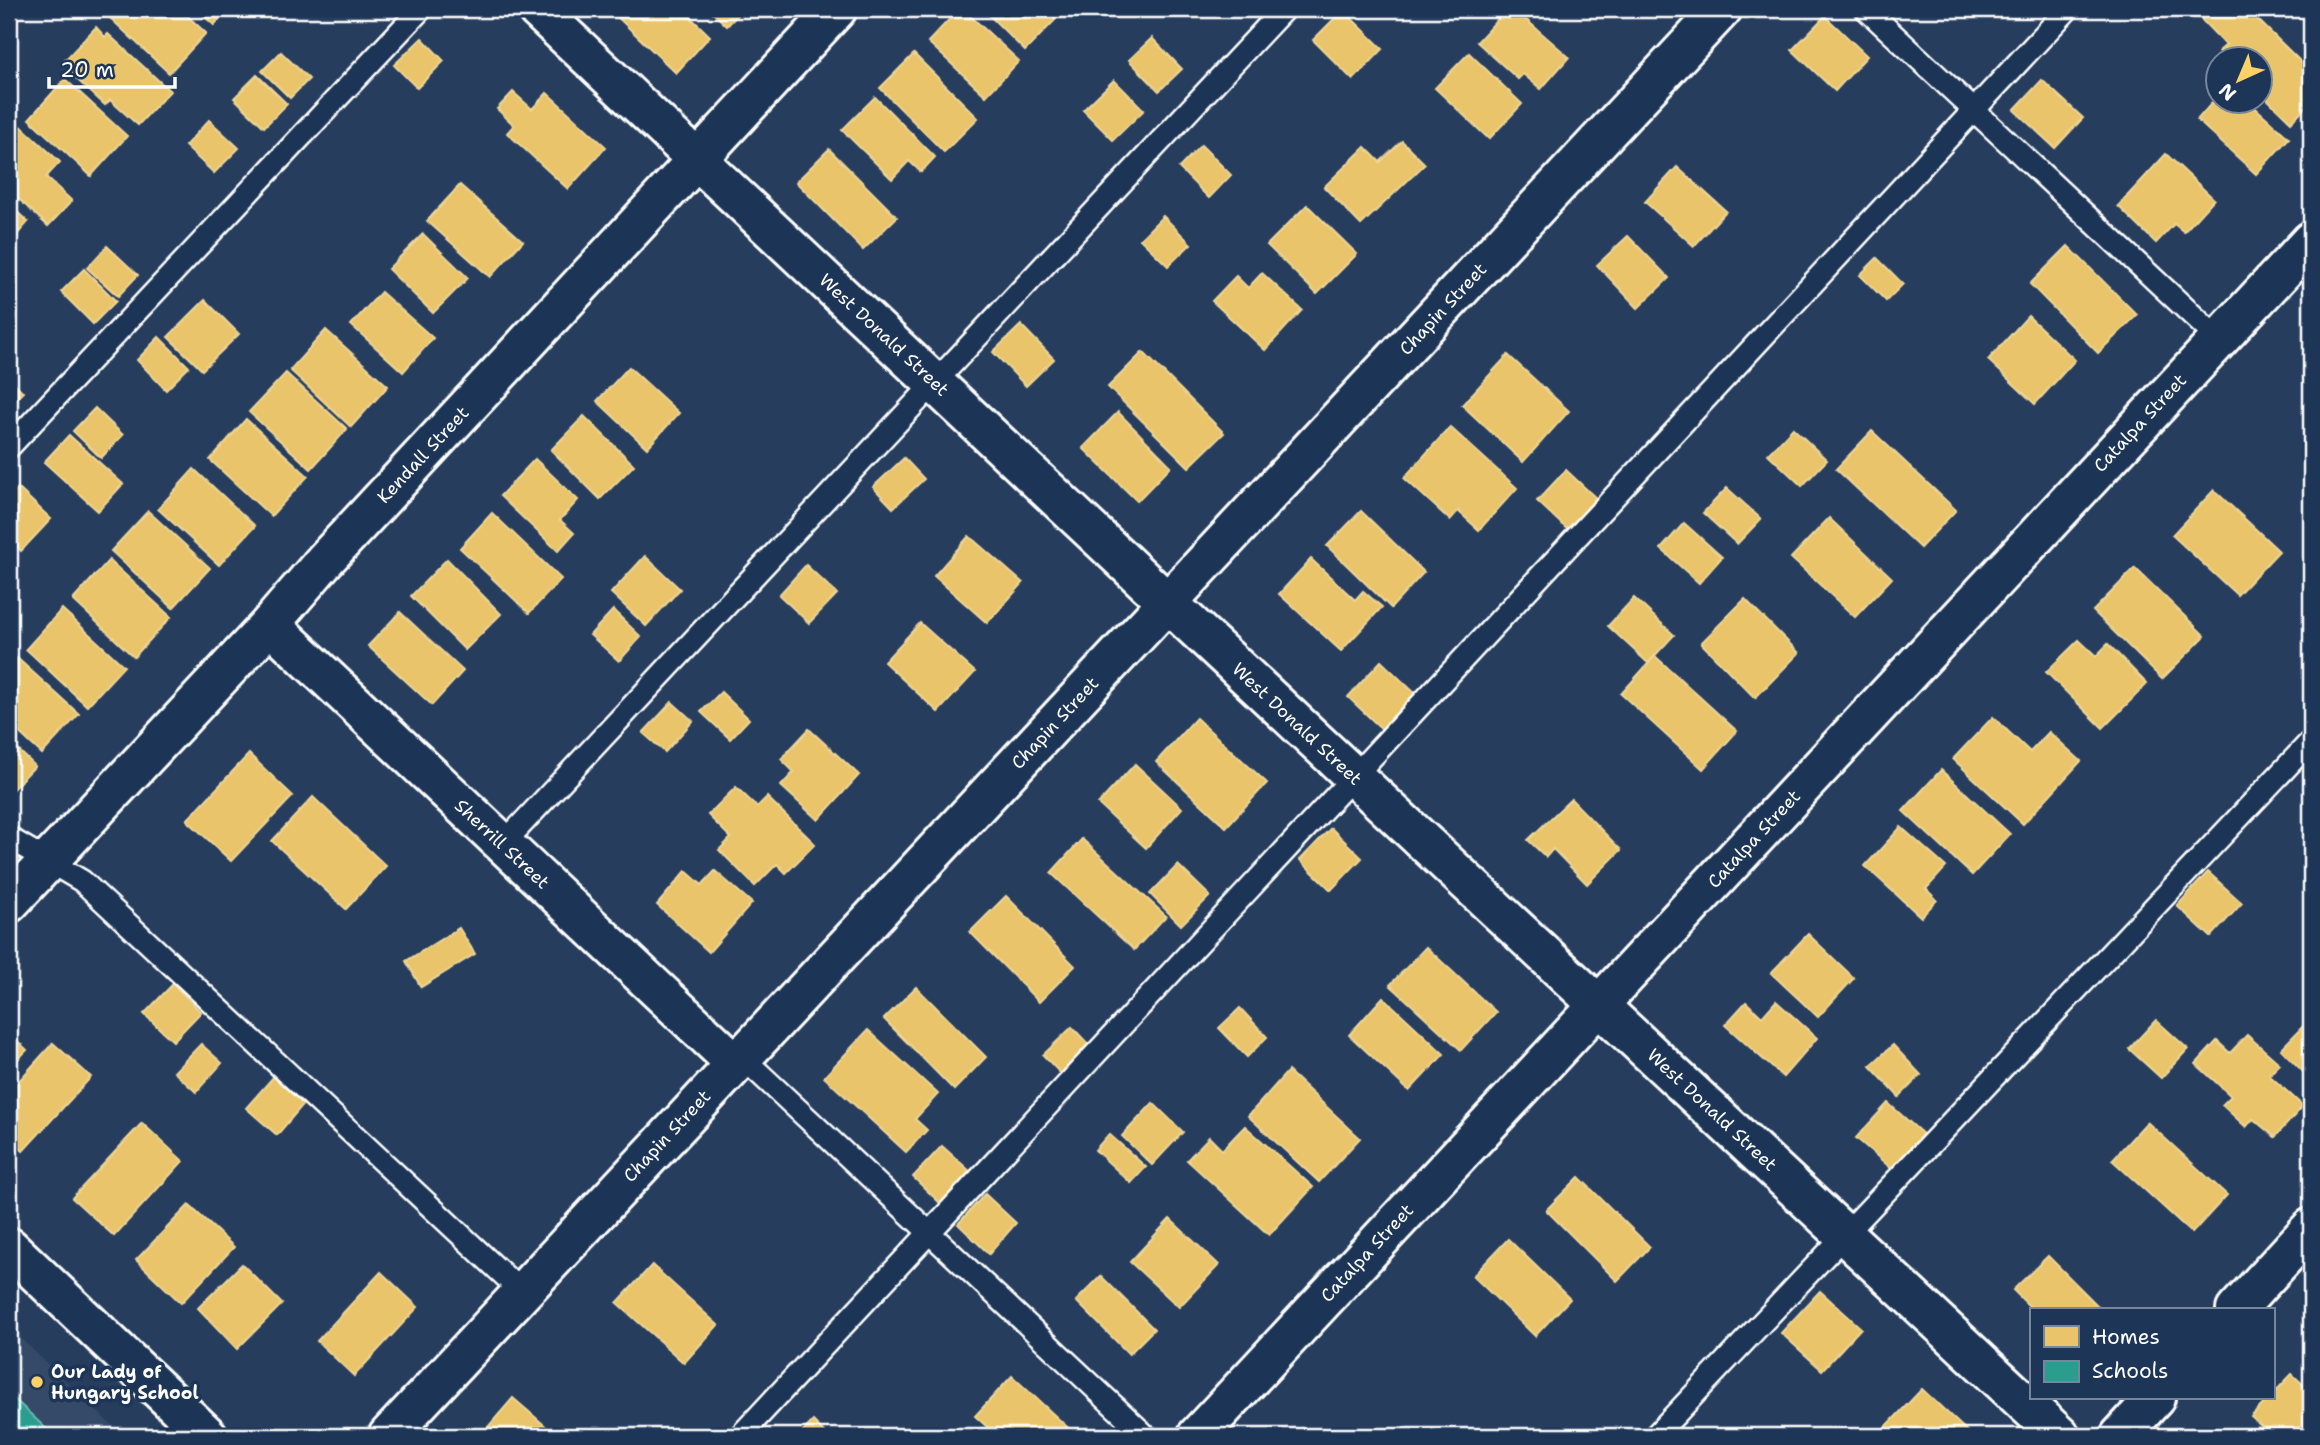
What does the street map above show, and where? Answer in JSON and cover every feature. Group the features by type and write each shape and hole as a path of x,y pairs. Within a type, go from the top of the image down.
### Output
{"street":[{"name":"West Donald Street","path":"537,9 2060,1436"},
{"name":"Kendall Street","path":"9,902 270,624 325,561 837,9"},
{"name":"Chapin Street","path":"388,1436 1722,9"},
{"name":"Catalpa Street","path":"1196,1436 2311,241"},
{"name":"Sherrill Street","path":"270,624 503,844 739,1060"},
{"path":"2238,1308 2311,1228"},
{"path":"9,1247 208,1436"},
{"path":"2120,1436 2153,1400"}],"lane":[{"path":"9,447 421,9"},
{"path":"503,844 1284,9"},
{"path":"1866,9 2218,339"},
{"path":"740,1436 2068,9"},
{"path":"1655,1436 2311,741"},
{"path":"9,838 82,881 522,1292"},
{"path":"739,1060 929,1232 1146,1436"}],"shaded area":[{"name":"Our Lady of Hungary School","path":"9,1327 123,1436 9,1436"}],"building: Homes":[{"path":"115,9 180,9 206,33 169,73 108,16"},
{"path":"196,9 229,9 214,25"},
{"path":"609,9 682,9 710,36 676,73"},
{"path":"709,9 743,9 727,26"},
{"path":"959,9 963,9 1019,61 986,96 928,42"},
{"path":"983,9 1050,9 1058,17 1025,51"},
{"path":"1507,9 1514,9 1569,57 1541,89 1523,74 1518,79 1477,42"},
{"path":"2191,9 2247,9 2311,72 2311,101 2291,122 2274,106 2274,46 2226,45"},
{"path":"1343,10 1383,49 1353,80 1313,40"},
{"path":"1825,16 1867,56 1835,91 1792,50"},
{"path":"96,27 105,37 108,34 170,91 138,125 110,100 105,105 71,74 75,70 65,60"},
{"path":"422,38 444,61 417,88 394,65"},
{"path":"1152,38 1182,69 1159,91 1129,60"},
{"path":"281,52 309,79 290,98 262,71"},
{"path":"1469,53 1522,104 1489,139 1435,88"},
{"path":"914,54 978,118 944,152 880,88"},
{"path":"257,75 287,104 264,127 234,98"},
{"path":"65,79 127,136 91,176 29,119"},
{"path":"1114,80 1144,110 1113,140 1083,110"},
{"path":"2042,80 2083,118 2055,148 2014,110"},
{"path":"513,92 532,109 547,93 606,147 568,189 507,133 514,125 497,109"},
{"path":"875,97 935,157 921,172 909,161 892,179 842,130"},
{"path":"2204,112 2204,116 2265,116 2289,138 2256,174 2197,120"},
{"path":"209,120 239,148 214,173 185,146"},
{"path":"21,126 60,162 46,177 72,201 48,226 9,190 9,140"},
{"path":"1402,141 1425,164 1361,225 1324,187 1365,147 1380,162"},
{"path":"1201,145 1231,175 1209,198 1179,168"},
{"path":"829,149 897,217 863,250 796,182"},
{"path":"2166,154 2214,199 2184,232 2174,224 2156,243 2118,206"},
{"path":"1677,167 1726,211 1694,246 1645,202"},
{"path":"460,185 523,241 490,277 427,221"},
{"path":"9,204 28,222 9,244"},
{"path":"1307,205 1357,254 1317,294 1267,245"},
{"path":"1163,216 1191,244 1168,266 1140,239"},
{"path":"423,234 468,278 433,313 388,269"},
{"path":"1628,236 1669,278 1638,308 1597,265"},
{"path":"107,246 138,275 118,296 87,268"},
{"path":"2068,246 2137,315 2098,353 2030,284"},
{"path":"1877,258 1903,284 1886,301 1860,275"},
{"path":"84,269 116,301 93,324 61,292"},
{"path":"1262,273 1302,310 1265,350 1212,301 1236,276 1248,288"},
{"path":"381,292 433,338 403,372 351,325"},
{"path":"205,300 239,334 202,370 168,337"},
{"path":"2028,316 2075,360 2035,404 1988,360"},
{"path":"1021,325 1054,359 1026,386 993,352"},
{"path":"326,330 388,386 351,427 290,370"},
{"path":"159,337 189,367 166,390 137,360"},
{"path":"1143,352 1224,433 1189,467 1108,387"},
{"path":"1508,355 1569,411 1523,462 1462,405"},
{"path":"629,367 679,413 647,448 597,401"},
{"path":"286,373 347,429 311,469 249,412"},
{"path":"9,377 23,392 9,406"},
{"path":"95,408 123,435 101,458 73,431"},
{"path":"1118,412 1171,466 1137,501 1083,448"},
{"path":"584,416 634,465 600,499 551,450"},
{"path":"246,419 308,476 271,516 210,460"},
{"path":"1450,427 1517,488 1479,530 1458,511 1450,520 1404,478"},
{"path":"1793,428 1827,460 1802,486 1768,454"},
{"path":"1872,431 1956,510 1920,548 1836,469"},
{"path":"69,435 123,484 98,511 44,462"},
{"path":"904,458 924,479 893,508 873,487"},
{"path":"535,459 578,500 560,520 574,533 558,551 500,496"},
{"path":"194,469 255,526 219,565 158,509"},
{"path":"1566,470 1598,500 1569,531 1537,501"},
{"path":"18,488 51,519 21,551 9,539 9,498"},
{"path":"1727,488 1761,519 1737,544 1703,513"},
{"path":"2214,490 2279,551 2237,595 2172,535"},
{"path":"148,511 210,568 173,608 111,551"},
{"path":"1361,511 1424,572 1391,608 1327,546"},
{"path":"492,513 561,579 529,613 460,548"},
{"path":"1829,518 1892,578 1855,617 1791,558"},
{"path":"1684,523 1722,557 1699,583 1661,549"},
{"path":"969,536 1023,583 987,623 934,576"},
{"path":"645,556 680,589 646,626 611,593"},
{"path":"447,559 501,614 465,650 411,596"},
{"path":"1311,559 1355,600 1363,591 1382,607 1341,651 1279,594"},
{"path":"109,560 171,617 134,657 73,600"},
{"path":"806,565 837,594 809,623 779,595"},
{"path":"2135,568 2205,636 2162,679 2093,611"},
{"path":"1634,598 1674,635 1648,663 1608,626"},
{"path":"1745,599 1799,653 1755,698 1701,643"},
{"path":"62,609 124,666 87,706 26,649"},
{"path":"613,610 641,637 619,661 590,635"},
{"path":"400,612 463,671 432,705 368,646"},
{"path":"920,623 975,672 938,712 884,662"},
{"path":"2079,640 2096,656 2108,644 2147,684 2103,728 2046,672"},
{"path":"1655,656 1737,731 1703,769 1621,694"},
{"path":"17,658 79,714 42,754 9,723 9,666"},
{"path":"1381,661 1419,697 1385,732 1348,697"},
{"path":"721,692 749,719 730,739 701,712"},
{"path":"672,702 693,721 665,752 643,733"},
{"path":"1993,717 2030,752 2049,732 2081,761 2023,824 1953,759"},
{"path":"1196,718 1267,783 1226,827 1156,762"},
{"path":"809,729 859,775 818,820 781,786 794,772 781,759"},
{"path":"9,741 35,766 9,793"},
{"path":"249,754 293,796 231,861 187,820"},
{"path":"1135,764 1182,808 1146,848 1098,804"},
{"path":"1941,770 2010,834 1972,875 1903,811"},
{"path":"736,787 757,807 767,797 815,844 786,873 777,864 755,886 719,850 731,838 708,815"},
{"path":"313,797 386,866 346,909 272,841"},
{"path":"1571,799 1621,850 1587,884 1553,849 1546,857 1528,840"},
{"path":"1901,827 1946,867 1926,889 1937,900 1921,917 1865,866"},
{"path":"1331,828 1362,858 1331,890 1300,860"},
{"path":"1082,839 1166,916 1134,950 1051,873"},
{"path":"1178,865 1210,896 1181,925 1150,894"},
{"path":"686,871 702,885 715,871 752,903 709,952 657,905"},
{"path":"2208,872 2242,903 2211,937 2177,906"},
{"path":"1006,896 1075,966 1039,1002 970,932"},
{"path":"459,928 475,954 421,987 406,961"},
{"path":"1808,934 1854,978 1818,1017 1771,973"},
{"path":"1426,947 1496,1012 1461,1050 1390,985"},
{"path":"173,984 201,1012 173,1041 144,1014"},
{"path":"916,987 986,1057 954,1090 884,1019"},
{"path":"1383,997 1444,1054 1409,1091 1349,1035"},
{"path":"1776,1001 1817,1038 1783,1077 1725,1025 1746,1002 1762,1017"},
{"path":"1240,1008 1267,1037 1247,1057 1219,1028"},
{"path":"2311,1018 2311,1080 2281,1049"},
{"path":"2156,1020 2188,1049 2161,1078 2129,1049"},
{"path":"1072,1027 1092,1048 1063,1076 1043,1055"},
{"path":"868,1030 938,1094 915,1119 927,1130 906,1152 824,1077"},
{"path":"9,1033 27,1050 9,1068"},
{"path":"2247,1035 2280,1064 2269,1075 2303,1106 2275,1137 2253,1119 2246,1127 2222,1105 2231,1096 2196,1064 2217,1041 2230,1053"},
{"path":"53,1043 91,1077 23,1151 9,1138 9,1092"},
{"path":"201,1044 222,1063 196,1092 174,1072"},
{"path":"1893,1045 1921,1075 1899,1097 1870,1066"},
{"path":"1288,1071 1360,1138 1319,1182 1248,1116"},
{"path":"275,1075 305,1102 277,1135 246,1108"},
{"path":"1153,1103 1183,1132 1152,1165 1122,1136"},
{"path":"1888,1103 1924,1135 1892,1169 1856,1138"},
{"path":"2147,1122 2227,1195 2192,1233 2112,1160"},
{"path":"142,1123 183,1161 114,1236 72,1198"},
{"path":"1245,1126 1313,1187 1269,1235 1187,1160 1209,1137 1222,1150"},
{"path":"1109,1134 1146,1167 1131,1183 1095,1150"},
{"path":"942,1146 972,1173 942,1205 913,1177"},
{"path":"1579,1177 1650,1247 1617,1281 1546,1210"},
{"path":"985,1194 1016,1223 989,1254 958,1224"},
{"path":"189,1205 234,1247 181,1303 136,1260"},
{"path":"1170,1219 1219,1265 1179,1307 1130,1262"},
{"path":"1508,1239 1570,1299 1535,1336 1473,1276"},
{"path":"2048,1256 2100,1308 2031,1308 2013,1290"},
{"path":"242,1264 282,1304 237,1349 198,1308"},
{"path":"652,1265 718,1325 684,1363 617,1303"},
{"path":"381,1272 418,1307 354,1376 317,1341"},
{"path":"1101,1276 1154,1329 1129,1354 1076,1301"},
{"path":"1820,1291 1861,1328 1822,1370 1781,1333"},
{"path":"2292,1374 2311,1392 2311,1436 2272,1436 2251,1417 2267,1400 2274,1400 2274,1393"},
{"path":"1012,1376 1077,1436 997,1436 975,1416"},
{"path":"1922,1389 1972,1436 1891,1436 1884,1429"},
{"path":"513,1398 557,1436 484,1436 482,1434"},
{"path":"813,1421 828,1436 799,1436"}],"building: Schools":[{"path":"9,1394 54,1436 9,1436"}],"place":[{"name":"Our Lady of Hungary School","path":"37,1382"}]}
